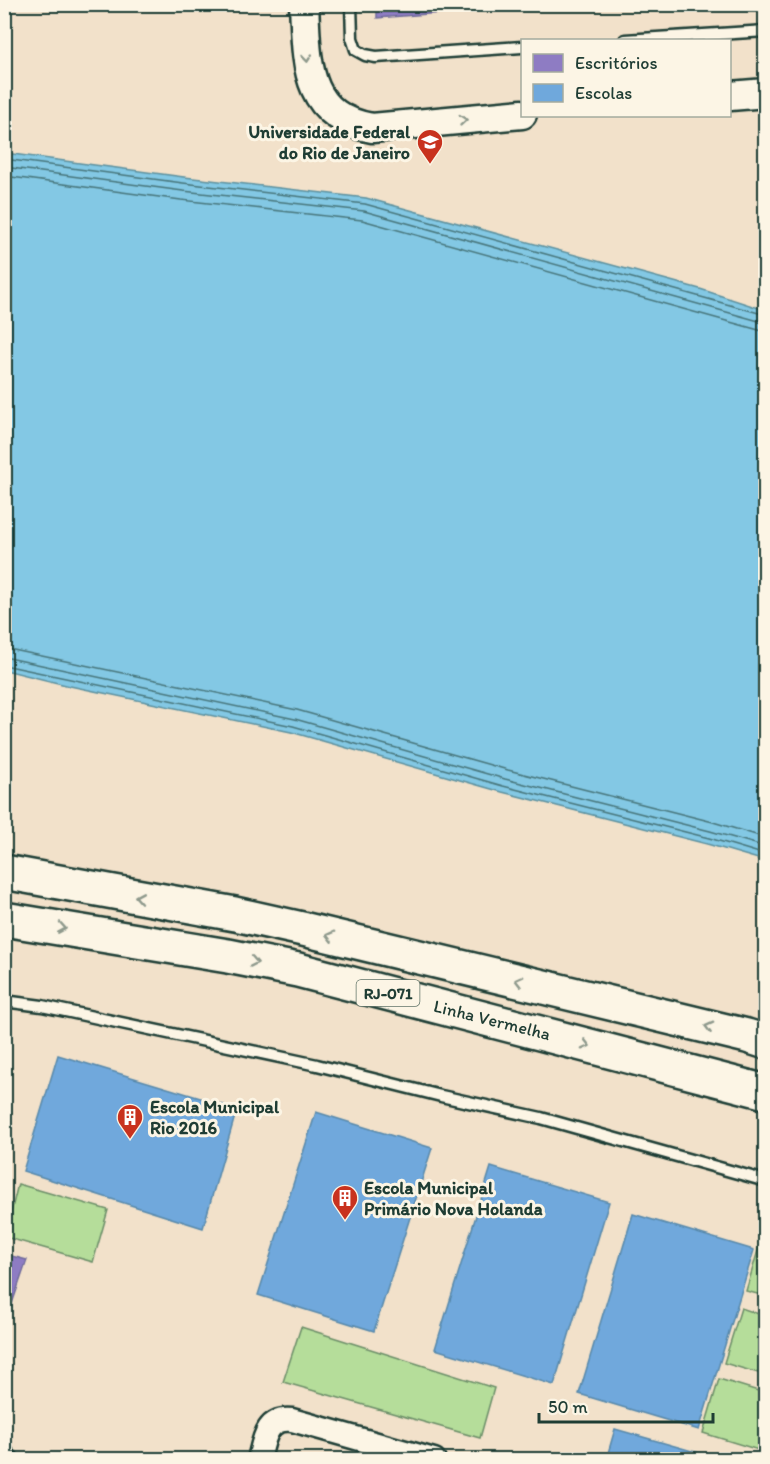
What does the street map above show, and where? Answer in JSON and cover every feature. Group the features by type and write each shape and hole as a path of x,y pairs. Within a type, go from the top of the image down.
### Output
{"highway":[{"name":"RJ-071","path":"4,873 235,914 736,1033 765,1042"},
{"name":"Linha Vermelha","path":"4,918 298,970 765,1092"}],"street":[{"path":"304,4 309,74 316,92 327,106 340,117 355,125 372,128 521,114"},
{"path":"731,96 765,93"},
{"path":"261,1453 269,1428 275,1421 281,1419 292,1420 434,1460"}],"lane":[{"path":"351,4 352,38 356,50 365,55 376,57 521,47"},
{"path":"641,39 765,31"},
{"path":"4,1001 42,1006 317,1065 541,1118 765,1181"},
{"path":"4,1449 15,1460"}],"green space":[{"path":"18,1184 108,1210 93,1262 5,1237"},
{"path":"762,1237 765,1238 765,1296 746,1291"},
{"path":"741,1308 765,1316 765,1375 724,1363"},
{"path":"301,1327 494,1388 480,1438 283,1382"},
{"path":"719,1379 765,1393 765,1452 703,1433"}],"water":[{"path":"5,153 366,198 700,289 765,310 765,861 502,792 291,732 70,686 5,670"}],"building: Escritórios":[{"path":"377,4 533,4 533,6 377,18"},
{"path":"4,1254 27,1260 4,1327"}],"building: Escolas":[{"name":"Escola Municipal Rio 2016","path":"58,1055 237,1109 203,1228 23,1171"},
{"name":"Escola Municipal Primário Nova Holanda","path":"316,1112 432,1148 374,1331 258,1295"},
{"path":"491,1167 609,1202 554,1385 435,1349"},
{"path":"633,1214 754,1250 699,1430 579,1394"},
{"path":"615,1429 720,1459 606,1460"}],"place":[{"name":"Universidade Federal do Rio de Janeiro","path":"430,165"},
{"name":"Escola Municipal Rio 2016","path":"130,1140"},
{"name":"Escola Municipal Primário Nova Holanda","path":"345,1221"}]}
